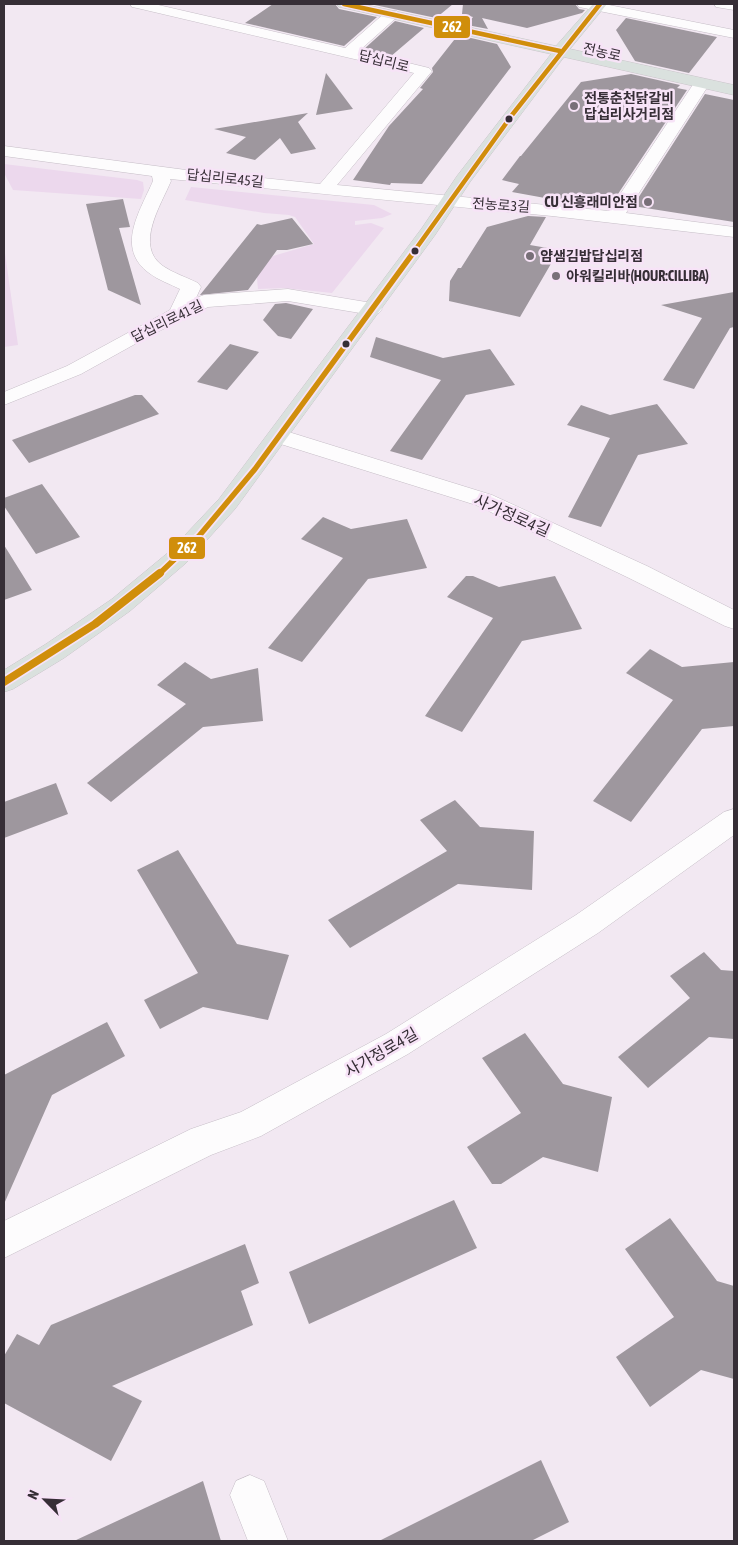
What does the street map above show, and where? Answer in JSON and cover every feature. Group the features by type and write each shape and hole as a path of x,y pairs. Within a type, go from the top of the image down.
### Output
{"main road":[{"name":"전농로","path":"344,4 392,7 734,90"},
{"path":"4,682 86,631 120,605 178,557 227,504 429,231 447,202 594,5"},
{"name":"전농로","path":"563,47 734,81"}],"street":[{"path":"137,4 172,7 349,52 392,7"},
{"path":"721,4 734,6"},
{"path":"594,5 734,34"},
{"name":"답십리로","path":"324,189 424,71 349,52"},
{"path":"615,216 702,83"},
{"name":"답십리로45길","path":"4,151 159,171 447,202"},
{"path":"159,171 162,181 140,234 142,254 155,269 190,287 178,314"},
{"name":"전농로3길","path":"447,202 500,204 734,231"},
{"name":"답십리로41길","path":"4,398 74,370 204,301 288,295 372,309"},
{"name":"사가정로4길","path":"279,436 484,500 638,572 734,620"},
{"name":"사가정로4길","path":"4,1240 203,1140 249,1125 397,1044 587,924 734,820"},
{"path":"250,1495 268,1541"}],"shaded area":[{"path":"4,164 137,180 143,182 144,190 141,199 13,190 4,173"},
{"path":"191,187 374,205 392,214 382,218 355,221 355,225 371,223 384,228 332,293 284,288 258,289 256,268 273,256 314,244 295,217 185,200"},
{"path":"4,246 18,345 4,347"}],"building":[{"path":"273,4 335,4 339,9 377,17 344,46 245,23"},
{"path":"370,4 453,4 436,18"},
{"path":"463,4 575,4 579,9 585,10 582,13 527,28 482,18 488,29 467,25 473,17 462,14"},
{"path":"626,18 717,37 689,73 635,61 616,30"},
{"path":"395,21 424,28 390,57 363,50"},
{"path":"458,35 497,44 511,67 422,184 391,183 390,185 353,180 389,126 423,89 420,88 433,72 432,68"},
{"path":"326,73 353,109 316,115"},
{"path":"631,74 680,85 677,88 687,90 610,206 556,200 512,192 519,184 502,180 581,82"},
{"path":"705,94 734,100 734,222 633,206"},
{"path":"308,113 298,122 316,149 291,154 280,138 255,160 226,153 246,137 214,129"},
{"path":"123,199 130,227 119,228 141,305 108,290 86,204"},
{"path":"528,216 546,217 530,245 559,250 520,317 449,301 450,281 458,268 461,268 487,227"},
{"path":"292,218 313,244 287,250 277,250 248,290 200,295 257,224 261,225"},
{"path":"734,292 734,327 730,328 694,389 663,380 702,318 661,305"},
{"path":"286,303 313,309 291,339 278,336 263,320 275,304"},
{"path":"376,337 443,358 490,349 515,385 466,395 422,460 390,451 441,380 370,357"},
{"path":"230,344 259,352 227,390 197,382"},
{"path":"135,395 142,395 159,414 29,463 12,440"},
{"path":"657,404 688,444 638,455 601,527 568,517 610,438 567,425 581,405 610,415"},
{"path":"42,484 80,537 36,554 4,506 4,498"},
{"path":"323,517 351,529 407,519 427,568 368,579 302,662 268,648 343,558 301,539"},
{"path":"4,545 32,590 4,600"},
{"path":"466,576 473,576 499,587 555,576 582,629 522,641 462,732 425,716 493,618 447,597"},
{"path":"650,649 682,667 734,662 734,726 702,729 631,822 593,801 673,700 626,673"},
{"path":"185,662 211,679 258,668 263,721 203,727 111,802 87,783 186,704 157,685"},
{"path":"56,783 68,814 4,838 4,802"},
{"path":"455,800 480,827 534,831 532,890 458,884 350,948 328,920 447,851 420,820"},
{"path":"178,850 237,944 289,955 268,1020 203,1007 160,1029 144,1000 198,973 137,870"},
{"path":"704,952 721,970 734,971 734,1039 709,1037 648,1088 618,1057 690,998 670,976"},
{"path":"107,1022 125,1056 52,1095 4,1204 4,1075"},
{"path":"525,1033 563,1084 612,1097 598,1172 543,1157 501,1184 492,1184 467,1147 521,1113 482,1058"},
{"path":"454,1200 477,1248 309,1324 289,1272"},
{"path":"670,1218 717,1281 734,1286 734,1379 701,1370 650,1407 616,1357 674,1317 625,1249"},
{"path":"245,1244 259,1283 241,1291 253,1325 112,1386 142,1401 111,1461 4,1403 4,1356 17,1334 39,1345 51,1325"},
{"path":"541,1460 569,1522 531,1541 379,1541"},
{"path":"203,1481 221,1541 74,1541"}],"transit line":[{"name":"262","path":"344,4 560,51"},
{"name":"262","path":"4,682 117,608 158,575 199,536 273,446 512,115 600,4"}],"place":[{"name":"전통춘천닭갈비 답십리사거리점","path":"574,106"},
{"name":"CU 신흥래미안점","path":"648,202"},
{"name":"얌샘김밥답십리점","path":"530,256"},
{"name":"아워킬리바(HOUR:CILLIBA)","path":"556,276"}]}
